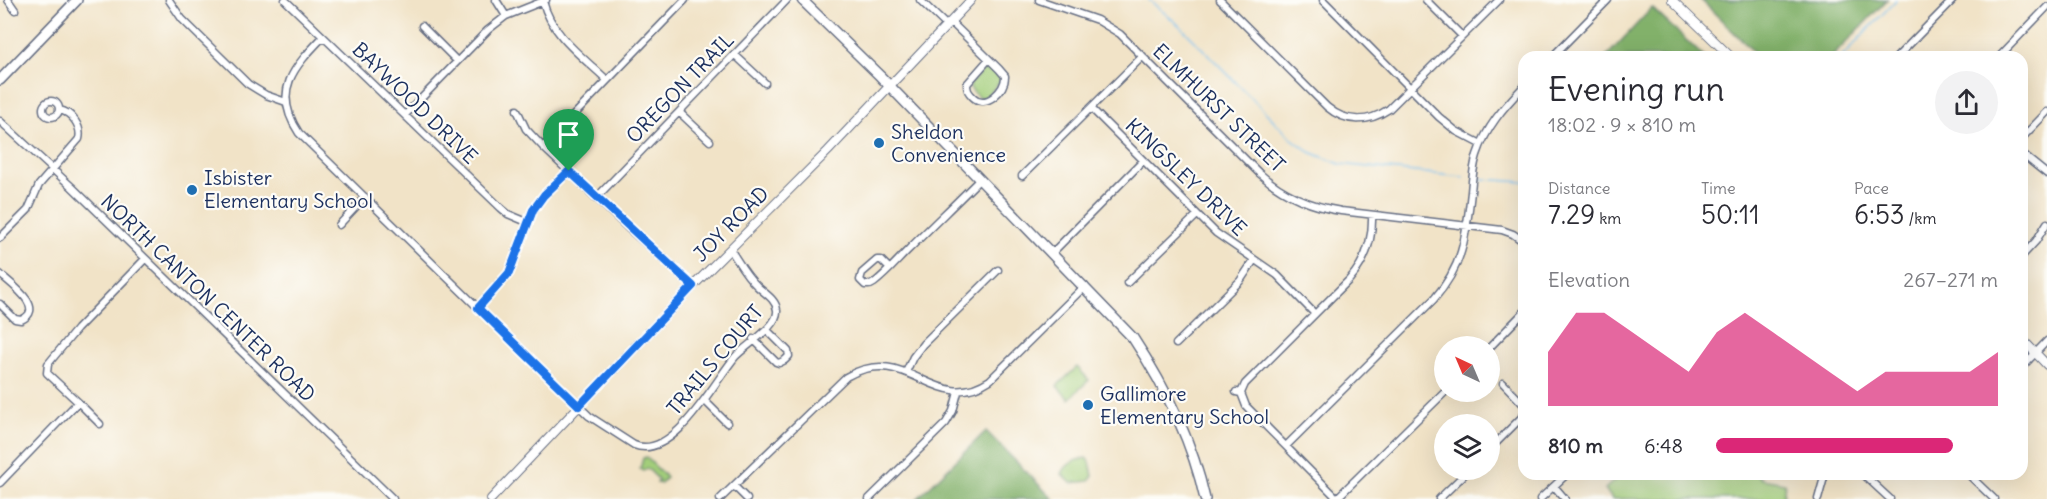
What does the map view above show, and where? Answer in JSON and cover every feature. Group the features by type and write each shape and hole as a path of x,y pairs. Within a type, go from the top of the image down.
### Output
{"main road":[{"path":"0,80 77,0"},
{"path":"802,0 1133,338 1153,369 1176,413 1190,446 1205,499"}],"street":[{"path":"9,0 15,10"},
{"path":"169,0 182,19 243,80 266,95 286,102 287,86 293,70 323,37"},
{"name":"BAYWOOD DRIVE","path":"285,0 501,208 515,218 527,222"},
{"path":"496,0 506,16"},
{"path":"405,115 488,30 506,16 545,0 548,17 557,31 608,80"},
{"path":"543,147 686,0"},
{"name":"OREGON TRAIL","path":"596,198 787,0"},
{"path":"920,0 949,24 989,59 1004,73 1006,80 1003,86 990,99 978,102 968,92 967,84 989,59"},
{"name":"JOY ROAD","path":"490,499 693,286 830,149 971,0"},
{"name":"ELMHURST STREET","path":"1039,0 1104,23 1120,34 1259,173 1296,199 1316,206 1372,215 1502,230 1518,237"},
{"path":"1220,0 1326,107 1339,116 1359,120 1376,117 1389,110 1499,0"},
{"path":"1323,0 1449,126 1481,144"},
{"path":"1426,0 1462,36"},
{"path":"1558,51 1608,0"},
{"path":"1672,0 1725,51"},
{"path":"1903,51 1953,0"},
{"path":"2005,51 2047,7"},
{"path":"422,26 457,61"},
{"path":"735,55 765,83"},
{"path":"1022,176 1143,56"},
{"path":"1286,446 1442,291 1460,260 1474,167 1481,144 1499,113 1518,92"},
{"name":"TRAILS COURT","path":"286,102 290,118 299,133 365,198 589,416 639,447 646,448 665,441 705,401 736,356 775,321 776,305 751,280 729,249"},
{"name":"KINGSLEY DRIVE","path":"1091,108 1223,239 1277,275 1315,314"},
{"path":"0,238 28,210 39,184 80,136 80,130 73,119 65,111 59,110"},
{"path":"517,110 526,129 543,147 693,286"},
{"path":"679,112 710,141"},
{"path":"2028,132 2047,112"},
{"name":"NORTH CANTON CENTER ROAD","path":"0,121 393,499"},
{"path":"2028,160 2047,174"},
{"path":"1052,253 1143,161"},
{"path":"478,308 509,273 527,222 541,199 569,171"},
{"path":"890,268 881,260 877,260 862,273 860,280 865,285 870,285 890,268 979,180"},
{"path":"339,225 365,198"},
{"path":"1127,283 1197,215"},
{"path":"1372,215 1370,241 1360,266 1239,392 1246,406 1337,498 1434,402"},
{"path":"2028,250 2047,223"},
{"path":"99,424 46,373 46,366 77,329 145,259"},
{"path":"1176,344 1239,281 1254,260"},
{"path":"906,372 923,344 998,270"},
{"path":"0,274 29,303 31,311 29,316 21,320 15,319 0,304"},
{"path":"720,499 846,377 860,370 876,367 896,368 940,388 958,392 973,389 990,380 1084,286"},
{"path":"1500,337 1518,318"},
{"path":"753,339 776,362 785,360 789,353 766,330"},
{"path":"2028,361 2047,341"},
{"path":"2028,345 2047,365"},
{"path":"1503,383 1518,399"},
{"path":"869,499 946,423 954,411 958,392"},
{"path":"705,401 727,423"},
{"path":"0,483 78,402"},
{"path":"1500,439 1518,421"},
{"path":"1439,499 1459,480"},
{"path":"1540,499 1560,480"},
{"path":"1818,499 1823,480"},
{"path":"1869,480 1890,499"},
{"path":"1974,480 1994,499"},
{"path":"734,486 747,499"},
{"path":"1554,486 1565,499"}],"green space":[{"path":"1701,0 1887,0 1838,51 1753,51"},
{"path":"1652,8 1698,51 1612,51"},
{"path":"986,66 997,70 1002,80 985,98 978,97 970,88 970,84"},
{"path":"1077,367 1089,380 1069,399 1057,386"},
{"path":"986,431 1053,499 917,499"},
{"path":"646,457 666,477 661,484 657,483 659,480 647,468 643,471 640,469 643,458"},
{"path":"1086,458 1090,462 1093,476 1089,481 1071,483 1062,474 1064,470 1072,463"},
{"path":"1615,480 1768,480 1785,483 1783,499 1612,499 1605,489"}],"waterway":[{"path":"1149,0 1180,26 1291,138 1310,152 1340,164 1463,177"},
{"path":"1848,51 1896,0"},
{"path":"1481,179 1518,182"}],"place":[{"name":"Sheldon Convenience","path":"879,143"},
{"name":"Isbister Elementary School","path":"192,190"},
{"name":"Gallimore Elementary School","path":"1088,405"}],"route":[{"path":"569,171 693,286 579,406 478,308 509,273 533,210 544,195 569,171"}]}
